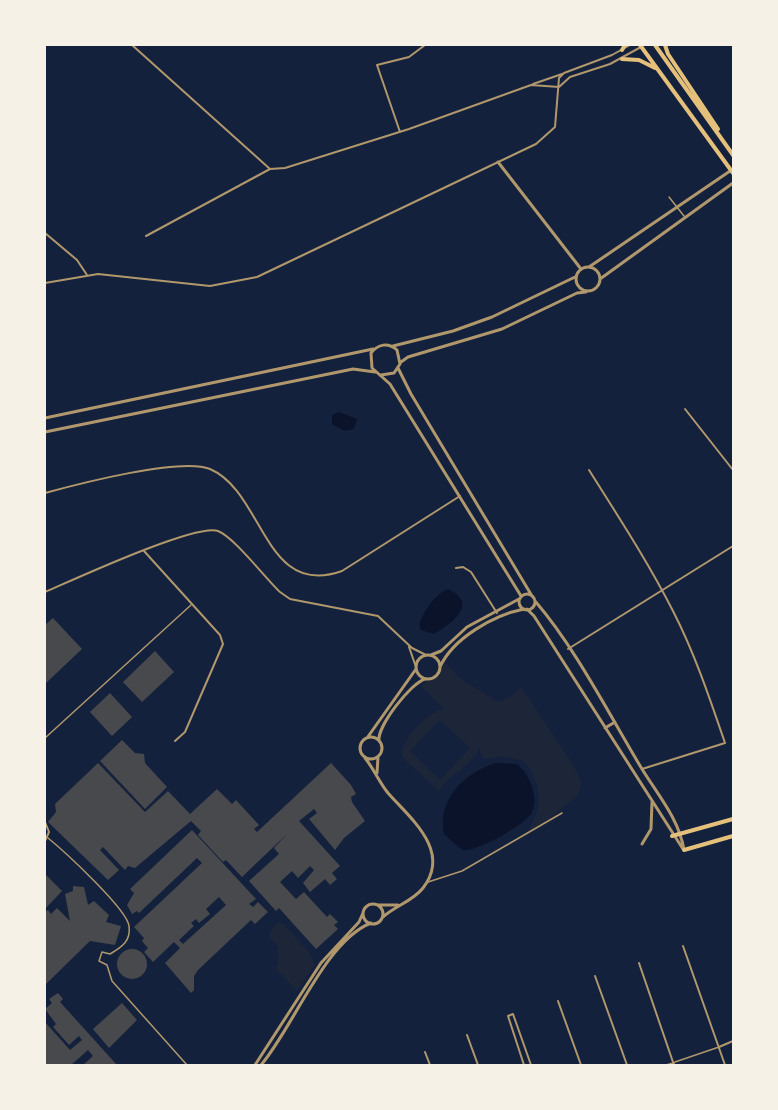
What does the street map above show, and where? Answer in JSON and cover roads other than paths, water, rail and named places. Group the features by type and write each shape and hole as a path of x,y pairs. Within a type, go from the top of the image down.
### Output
{"main road":[{"path":"622,50 625,45"},
{"path":"655,45 733,155"},
{"path":"665,45 668,54 705,108 728,148"},
{"path":"642,46 732,170"},
{"path":"622,59 639,60 656,68"},
{"path":"672,836 733,819"},
{"path":"684,850 733,836"}],"street":[{"path":"132,45 270,169"},
{"path":"400,132 377,65 409,57 425,45"},
{"path":"146,236 270,169 285,168 400,132 564,73 630,45"},
{"path":"531,85 559,87 570,77 622,59 642,46"},
{"path":"45,283 87,274 124,275 210,286 238,283 277,269 536,144 555,127 559,87 557,83 564,73"},
{"path":"498,162 581,269"},
{"path":"45,417 356,355 383,345 391,346 425,339 492,317 576,277 581,269 589,267 732,170"},
{"path":"381,375 391,374 408,357 502,329 578,293 596,289 600,279 733,183"},
{"path":"669,197 685,217"},
{"path":"45,232 77,260 87,274"},
{"path":"589,267 596,270 600,279"},
{"path":"576,277 578,287 586,292"},
{"path":"391,346 400,355 399,366 411,394 535,602 615,722 681,833 684,850"},
{"path":"375,348 370,358 376,372"},
{"path":"45,432 353,369 376,372 381,375 390,384 460,496 525,609 534,615 672,836 684,850"},
{"path":"686,409 733,470"},
{"path":"45,493 176,465 209,468 234,487 284,562 304,573 322,576 342,571 460,496"},
{"path":"589,470 662,590 697,662 725,743 642,769"},
{"path":"45,592 198,531 218,531 231,540 284,596 301,603 378,616 408,645 437,659 440,667"},
{"path":"568,649 733,546"},
{"path":"144,551 220,635 223,644 185,732 175,741"},
{"path":"456,568 463,567 471,572 496,613"},
{"path":"427,882 432,857 426,837 418,824 390,795 365,758 360,746 368,738 416,668 418,660 441,651 467,627 528,594 532,596"},
{"path":"377,775 378,757 382,750 379,733 412,687 425,679 436,676 440,667 472,632 525,609 535,602"},
{"path":"45,738 191,604"},
{"path":"408,645 419,675 425,679"},
{"path":"605,728 615,722"},
{"path":"368,738 380,741"},
{"path":"365,758 372,760 378,757"},
{"path":"642,844 651,829 652,801"},
{"path":"261,1065 329,961 356,932 406,902 427,882 462,871 562,813"},
{"path":"46,825 46,839 79,866 127,918 128,938 124,945 110,954 102,952 99,961 107,964 112,981 187,1065"},
{"path":"255,1065 273,1042 321,963 359,922 369,905 389,906 406,902"},
{"path":"375,904 382,909 382,918"},
{"path":"363,913 365,919 371,923"},
{"path":"683,946 725,1065"},
{"path":"639,963 674,1064"},
{"path":"595,976 627,1065"},
{"path":"558,1001 580,1065"},
{"path":"524,1065 508,1016 513,1014 531,1065"},
{"path":"467,1035 478,1065"},
{"path":"668,1065 733,1041"},
{"path":"425,1052 430,1065"}]}
